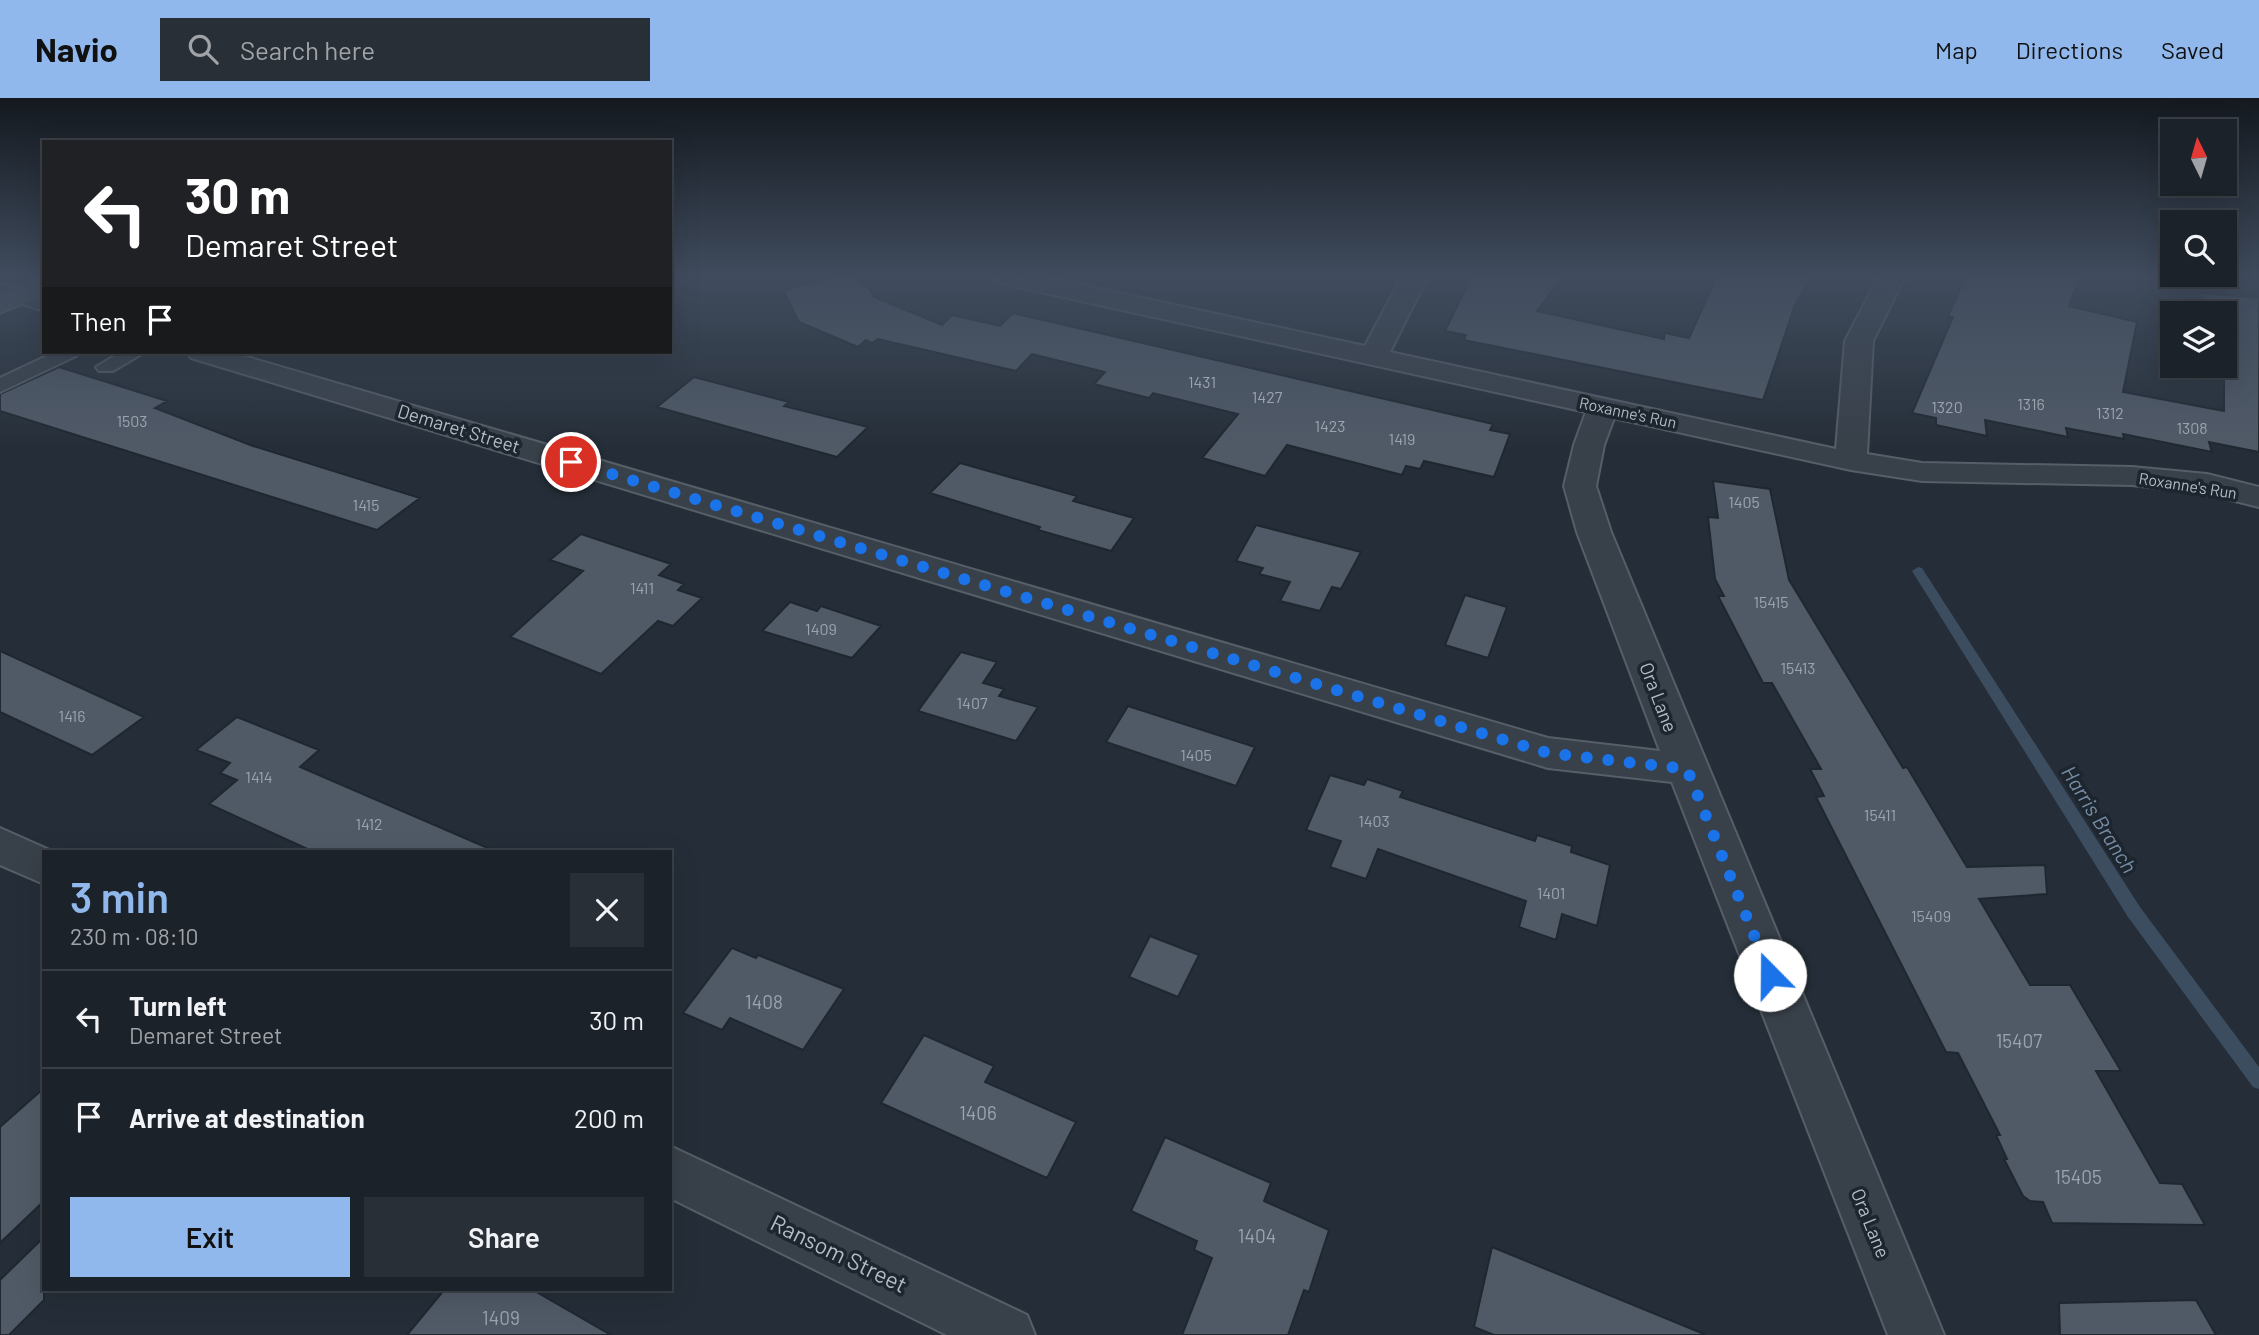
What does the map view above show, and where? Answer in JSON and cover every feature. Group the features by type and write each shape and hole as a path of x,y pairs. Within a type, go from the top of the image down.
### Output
{"street":[{"name":"Roxanne's Run","path":"1271,334 1852,461 1922,472 2132,476 2207,484 2259,497"},
{"path":"1374,356 1385,334"},
{"path":"1852,461 1859,341 1863,334"},
{"name":"Demaret Street","path":"208,354 1548,753 1687,769"},
{"name":"Ora Lane","path":"1603,406 1589,445 1580,486 1594,532 1916,1335"},
{"path":"0,845 42,866"},
{"name":"Ransom Street","path":"672,1172 1007,1335"}],"lane":[{"path":"0,386 65,354"},
{"path":"106,367 131,354"}],"building":[{"path":"827,334 1103,334 1493,424 1490,430 1510,434 1494,477 1424,461 1420,469 1406,466 1402,475 1287,445 1265,476 1202,458 1238,414 1153,393 1149,398 1094,384 1105,372 1032,354 1016,371 878,339 872,343 866,340 858,347"},
{"path":"1459,334 1640,334 1664,339 1665,334 1689,338 1691,334 1785,334 1763,400 1464,340 1466,335"},
{"path":"1946,334 2135,334 2123,392 2224,411 2224,378 2237,378 2237,334 2259,334 2259,452 2209,442 2212,452 2123,434 2124,439 2066,428 2068,437 1985,420 1987,436 1936,425 1936,418 1912,413"},
{"path":"59,367 167,401 155,408 253,446 420,498 377,530 0,411 0,394"},
{"path":"694,377 789,402 784,406 868,427 837,457 657,407"},
{"path":"960,463 1077,496 1073,501 1134,518 1111,551 1038,530 1040,527 930,493"},
{"path":"1713,481 1770,489 1789,580 1903,768 1907,767 1967,867 2045,865 2047,894 1979,899 2030,985 2070,985 2121,1071 2096,1071 2160,1183 2182,1184 2205,1225 2052,1223 2043,1202 2030,1201 2023,1196 2004,1159 2007,1159 1996,1135 2000,1135 1958,1053 1946,1052 1816,797 1824,796 1810,769 1821,769 1772,683 1763,683 1718,596 1724,596 1715,579 1708,517 1718,518"},
{"path":"1256,525 1361,552 1341,589 1332,587 1320,611 1280,601 1290,582 1259,574 1263,568 1236,561"},
{"path":"581,534 671,564 659,575 684,584 678,590 702,598 673,626 658,621 601,674 510,637 583,571 550,560"},
{"path":"1465,595 1507,607 1488,658 1445,645"},
{"path":"790,602 817,611 821,606 881,626 852,658 762,631"},
{"path":"0,651 144,717 92,755 0,712"},
{"path":"961,652 997,662 983,683 1004,689 999,696 1038,707 1016,741 918,711"},
{"path":"1128,706 1255,747 1236,786 1106,742"},
{"path":"237,717 319,750 300,767 492,850 310,850 209,804 237,780 220,773 230,763 196,750"},
{"path":"1330,775 1364,785 1367,779 1403,791 1400,797 1535,841 1537,835 1572,846 1571,852 1610,865 1597,926 1562,914 1556,940 1519,927 1526,901 1378,849 1366,879 1330,867 1341,841 1306,830"},
{"path":"1150,936 1199,955 1178,997 1129,977"},
{"path":"732,948 756,958 758,955 844,989 803,1050 730,1018 722,1030 683,1013"},
{"path":"924,1035 994,1066 985,1082 1076,1122 1047,1178 881,1103"},
{"path":"42,1090 42,1203 0,1243 0,1127"},
{"path":"1165,1137 1271,1183 1264,1201 1329,1230 1309,1292 1304,1290 1288,1335 1182,1335 1212,1258 1194,1250 1197,1241 1131,1211"},
{"path":"42,1239 44,1300 9,1335 0,1335 0,1280"},
{"path":"1492,1247 1704,1335 1494,1335 1474,1327"},
{"path":"443,1291 535,1291 611,1335 407,1335"},
{"path":"2196,1300 2216,1335 2060,1335 2059,1303"}],"waterway":[{"name":"Harris Branch","path":"1918,571 2134,912 2259,1081"}],"route":[{"path":"571,462 1548,753 1687,769 1770,975"}]}
